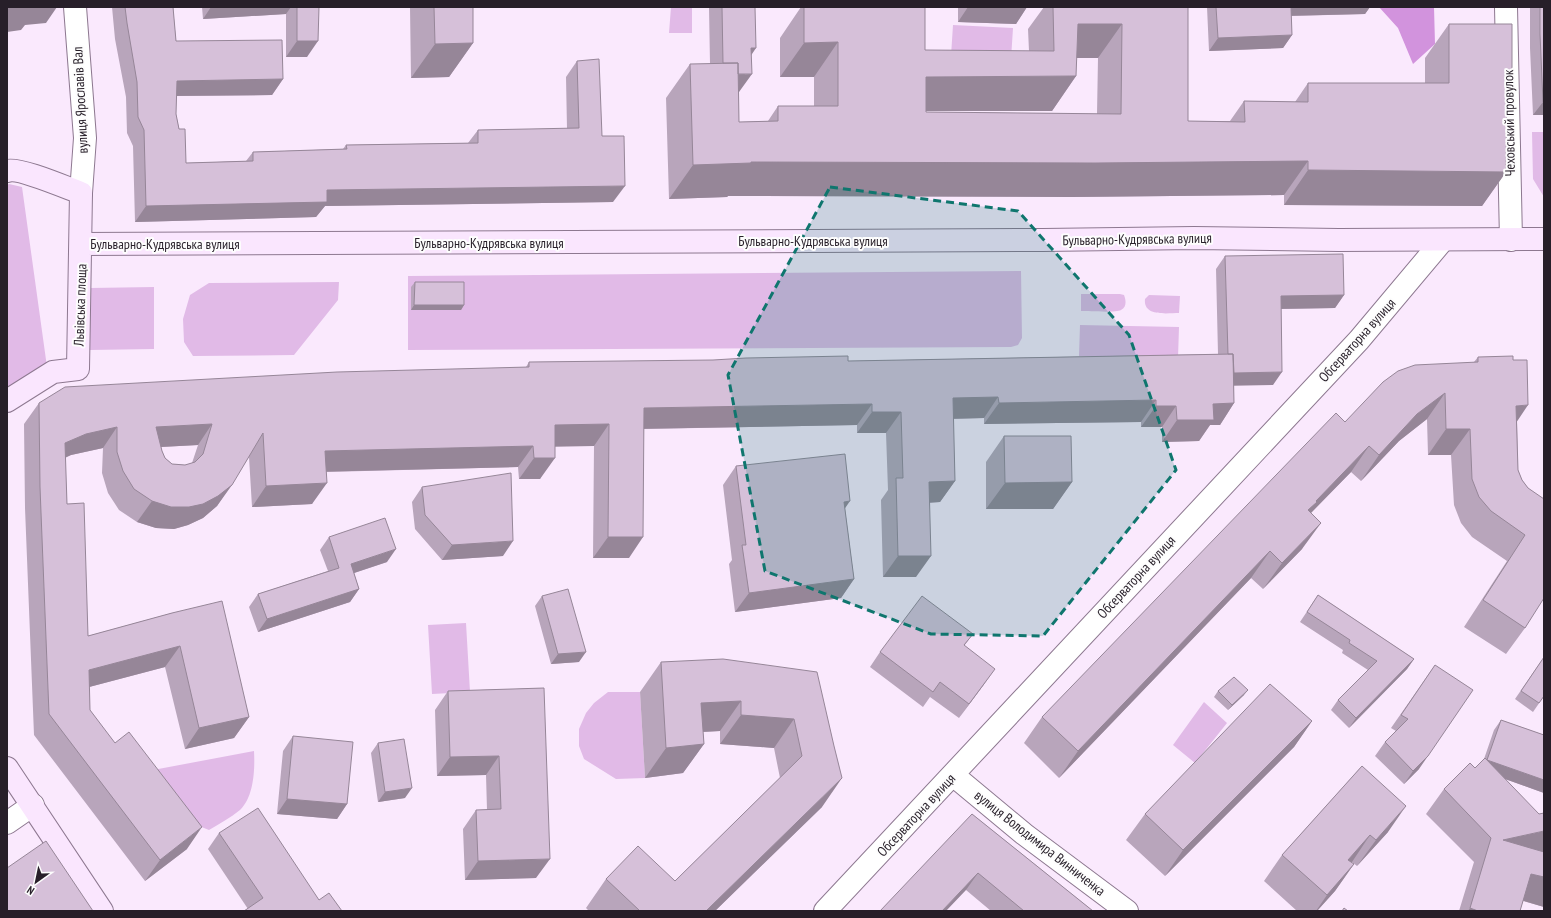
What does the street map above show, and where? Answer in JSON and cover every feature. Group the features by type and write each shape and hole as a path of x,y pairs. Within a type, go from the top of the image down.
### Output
{"main road":[{"path":"7,171 10,170 27,173 81,193"},
{"name":"Львівська площа","path":"7,401 53,372 78,369 81,193"},
{"name":"Бульварно-Кудрявська вулиця","path":"81,244 1194,238 1444,240 1544,239"},
{"path":"7,768 102,911"}],"street":[{"name":"вулиця Ярославів Вал","path":"75,7 85,138 81,193"},
{"name":"Чеховський провулок","path":"1506,7 1511,240"},
{"name":"Обсерваторна вулиця","path":"825,911 1359,340 1444,240"},
{"name":"вулиця Володимира Винниченка","path":"953,775 1024,834 1126,911"},
{"path":"7,823 33,805"}],"highlighted area":[{"path":"830,187 1018,211 1129,335 1176,470 1043,636 931,634 765,571 728,375"}],"shaded area":[{"path":"671,7 692,7 692,33 669,33"},
{"path":"1379,7 1434,7 1435,44 1413,64 1398,28"},
{"path":"953,25 1013,28 1011,59 951,56"},
{"path":"1532,132 1544,132 1544,197 1533,179"},
{"path":"9,184 22,187 47,367 7,388 7,185"},
{"path":"1021,271 1022,338 1018,345 1011,347 408,350 408,276"},
{"path":"339,282 338,300 294,355 193,356 184,342 183,319 190,295 209,283"},
{"path":"154,287 154,349 90,350 90,288"},
{"path":"1081,294 1120,294 1124,295 1126,301 1123,309 1118,311 1081,311"},
{"path":"1149,295 1180,296 1179,313 1157,313 1148,309 1145,305 1145,299"},
{"path":"1080,325 1179,327 1178,358 1079,356"},
{"path":"466,623 470,692 432,694 428,625"},
{"path":"608,692 640,692 645,778 616,779 584,759 579,746 579,729 586,713 594,703"},
{"path":"1204,702 1227,723 1195,763 1173,745"},
{"path":"254,751 253,782 245,804 236,813 209,830 199,826 153,770"}],"building":[{"path":"125,7 173,7 176,41 282,40 283,79 177,81 176,114 179,129 185,129 186,163 253,161 253,152 347,149 346,145 478,143 478,130 579,128 577,61 599,59 602,136 624,136 625,186 327,190 327,202 146,206 144,130 138,117 137,82"},
{"path":"297,7 319,7 318,41 297,41"},
{"path":"434,7 473,7 473,43 435,44"},
{"path":"722,7 755,7 756,48 751,48 752,74 738,74 738,63 723,63"},
{"path":"804,7 925,7 925,50 1054,51 1053,7 1188,7 1188,121 1245,122 1244,101 1308,102 1308,83 1449,83 1449,24 1512,24 1512,72 1507,72 1506,172 1308,170 1308,161 1095,163 751,162 693,165 690,64 738,63 739,122 778,121 778,106 838,106 838,42 804,43","holes":["1078,24 1122,24 1121,114 926,112 926,77 1076,76"]},
{"path":"1216,7 1291,7 1292,35 1218,38"},
{"path":"1540,7 1544,7 1544,102 1540,34"},
{"path":"1343,254 1344,295 1281,296 1282,372 1234,373 1233,354 1228,354 1225,256"},
{"path":"415,282 464,282 464,305 414,305"},
{"path":"1233,354 1234,403 1213,404 1214,420 1177,420 1176,406 1156,406 1156,400 999,403 998,397 953,398 955,481 929,482 931,556 898,556 896,478 903,478 901,412 872,412 872,404 644,408 643,537 608,537 609,424 555,425 555,458 534,458 533,446 325,451 327,483 266,486 263,433 232,485 218,496 203,504 189,507 171,507 152,501 134,489 123,471 117,452 117,427 86,434 65,443 67,504 84,503 88,636 222,601 249,717 199,728 180,646 89,670 90,710 115,743 129,732 202,827 160,860 49,714 40,487 39,403 65,387 337,372 529,367 529,362 713,360 848,356 848,361","holes":["212,424 203,454 195,462 185,465 172,464 165,458 156,427"]},
{"path":"1513,356 1513,360 1527,360 1528,405 1516,406 1518,470 1522,480 1528,488 1544,499 1544,598 1525,628 1483,600 1525,535 1491,511 1479,497 1472,479 1470,429 1446,429 1445,393 1417,414 1379,455 1369,446 1308,510 1321,523 1282,563 1270,551 1078,751 1042,717 1336,413 1345,422 1383,382 1398,371 1415,365 1478,362 1478,357"},
{"path":"1004,436 1071,436 1072,482 1005,483"},
{"path":"845,454 850,501 844,502 854,579 749,593 742,545 746,545 736,466"},
{"path":"511,473 513,541 452,545 425,515 422,487"},
{"path":"385,518 396,549 351,564 359,589 267,619 258,594 339,568 329,537"},
{"path":"568,589 586,652 558,654 542,596"},
{"path":"1318,595 1414,659 1356,718 1338,700 1377,661 1349,643 1350,640 1307,612"},
{"path":"922,596 973,634 964,645 995,669 969,704 940,682 933,692 880,652"},
{"path":"1544,657 1544,696 1539,703 1521,691"},
{"path":"723,659 817,672 842,778 706,911 640,911 606,879 638,846 675,881 802,756 794,719 741,715 741,701 701,703 704,744 666,748 661,662"},
{"path":"1435,665 1473,690 1428,756 1413,771 1385,742 1408,719 1401,715"},
{"path":"1234,677 1248,690 1232,705 1218,691"},
{"path":"1270,684 1312,721 1183,850 1145,814"},
{"path":"544,688 550,859 478,861 476,810 501,809 499,756 450,757 448,691"},
{"path":"1501,720 1544,735 1544,780 1487,760"},
{"path":"293,736 353,742 347,804 287,799"},
{"path":"404,739 412,788 385,792 378,743"},
{"path":"1485,758 1539,814 1544,813 1544,831 1503,840 1544,852 1544,877 1531,874 1520,911 1478,911 1470,908 1491,838 1444,789 1470,763 1475,768"},
{"path":"1362,766 1406,806 1376,840 1370,835 1348,860 1354,864 1327,895 1282,855"},
{"path":"258,808 319,900 329,893 342,911 244,911 263,898 219,833"},
{"path":"972,814 1093,911 1024,911 978,873 942,911 880,911"},
{"path":"46,841 93,911 7,911 7,868"}]}
